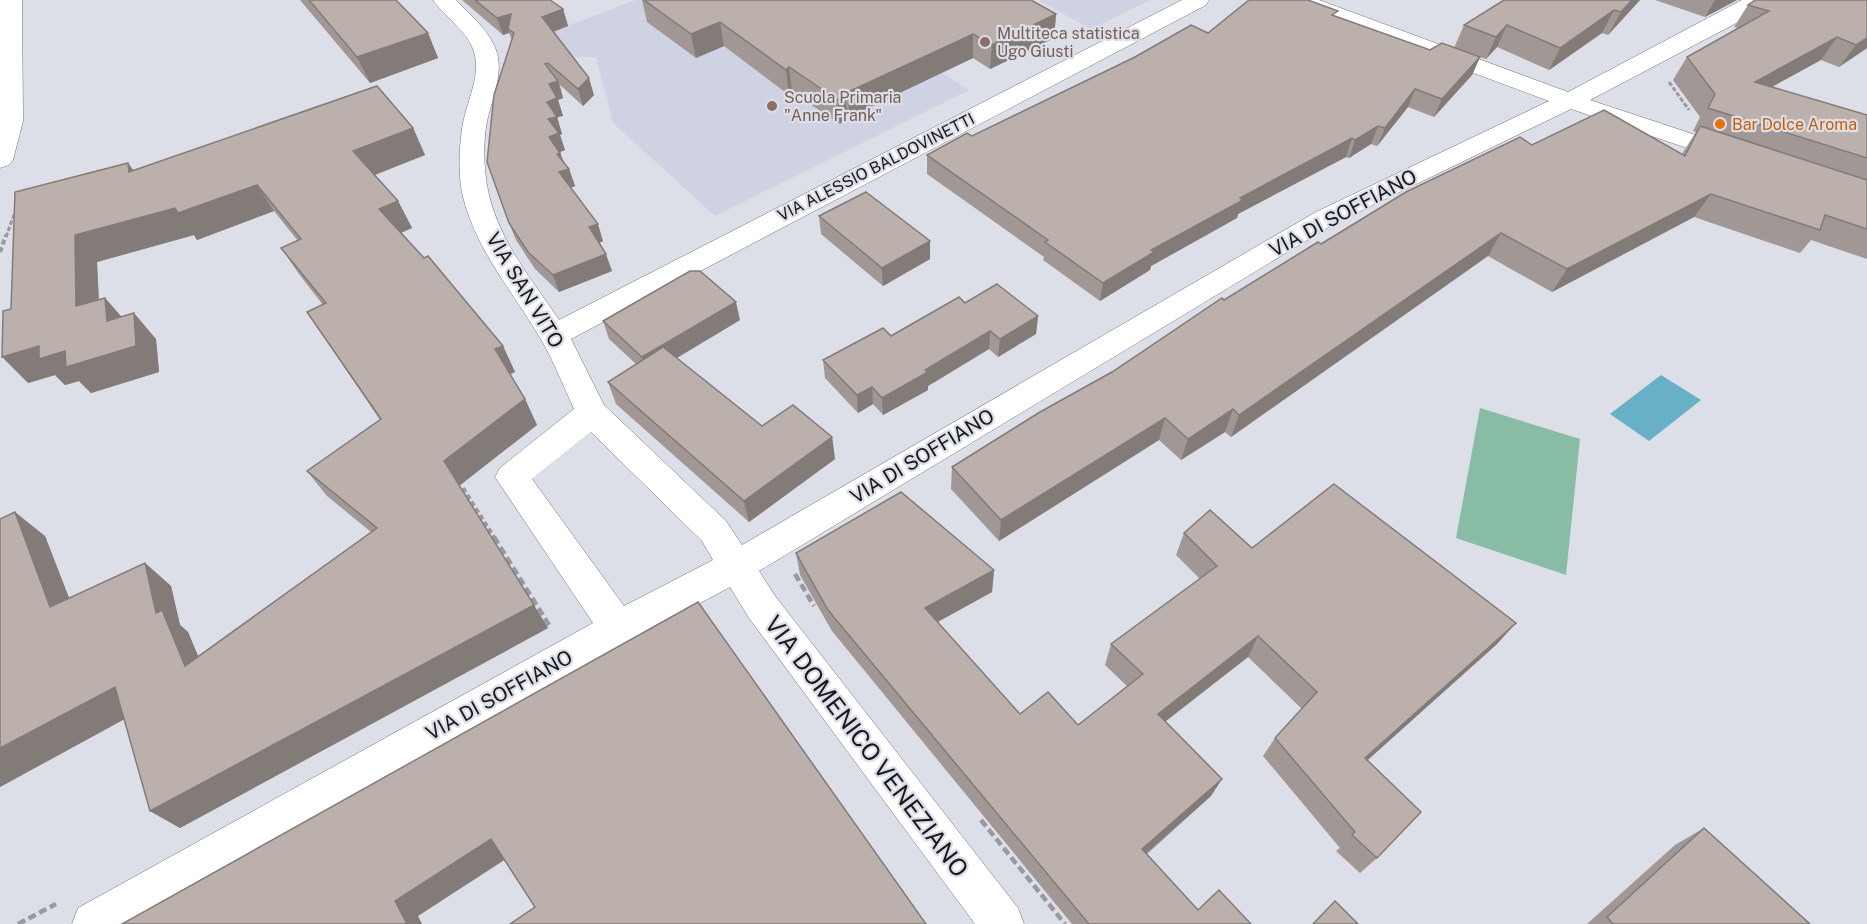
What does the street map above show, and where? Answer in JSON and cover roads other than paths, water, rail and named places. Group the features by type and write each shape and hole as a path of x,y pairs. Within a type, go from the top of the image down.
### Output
{"street":[{"path":"0,160 11,121 11,0"},
{"name":"VIA SAN VITO","path":"444,0 480,39 486,51 486,82 474,128 472,154 476,195 500,254 554,335 592,413 714,531 736,566"},
{"name":"VIA ALESSIO BALDOVINETTI","path":"554,335 1198,0"},
{"path":"1299,0 1570,101 1755,162"},
{"name":"VIA DI SOFFIANO","path":"94,924 618,628 736,566 1324,218 1570,101 1736,14 1756,0"},
{"path":"592,413 512,477 618,628"},
{"name":"VIA DOMENICO VENEZIANO","path":"736,566 762,607 1002,924"}],"water":[{"path":"1661,375 1701,400 1649,441 1610,414"}],"place":[{"name":"Multiteca statistica Ugo Giusti","path":"985,42"},
{"name":"Scuola Primaria \"Anne Frank\"","path":"772,106"},
{"name":"Bar Dolce Aroma","path":"1720,124"}]}
